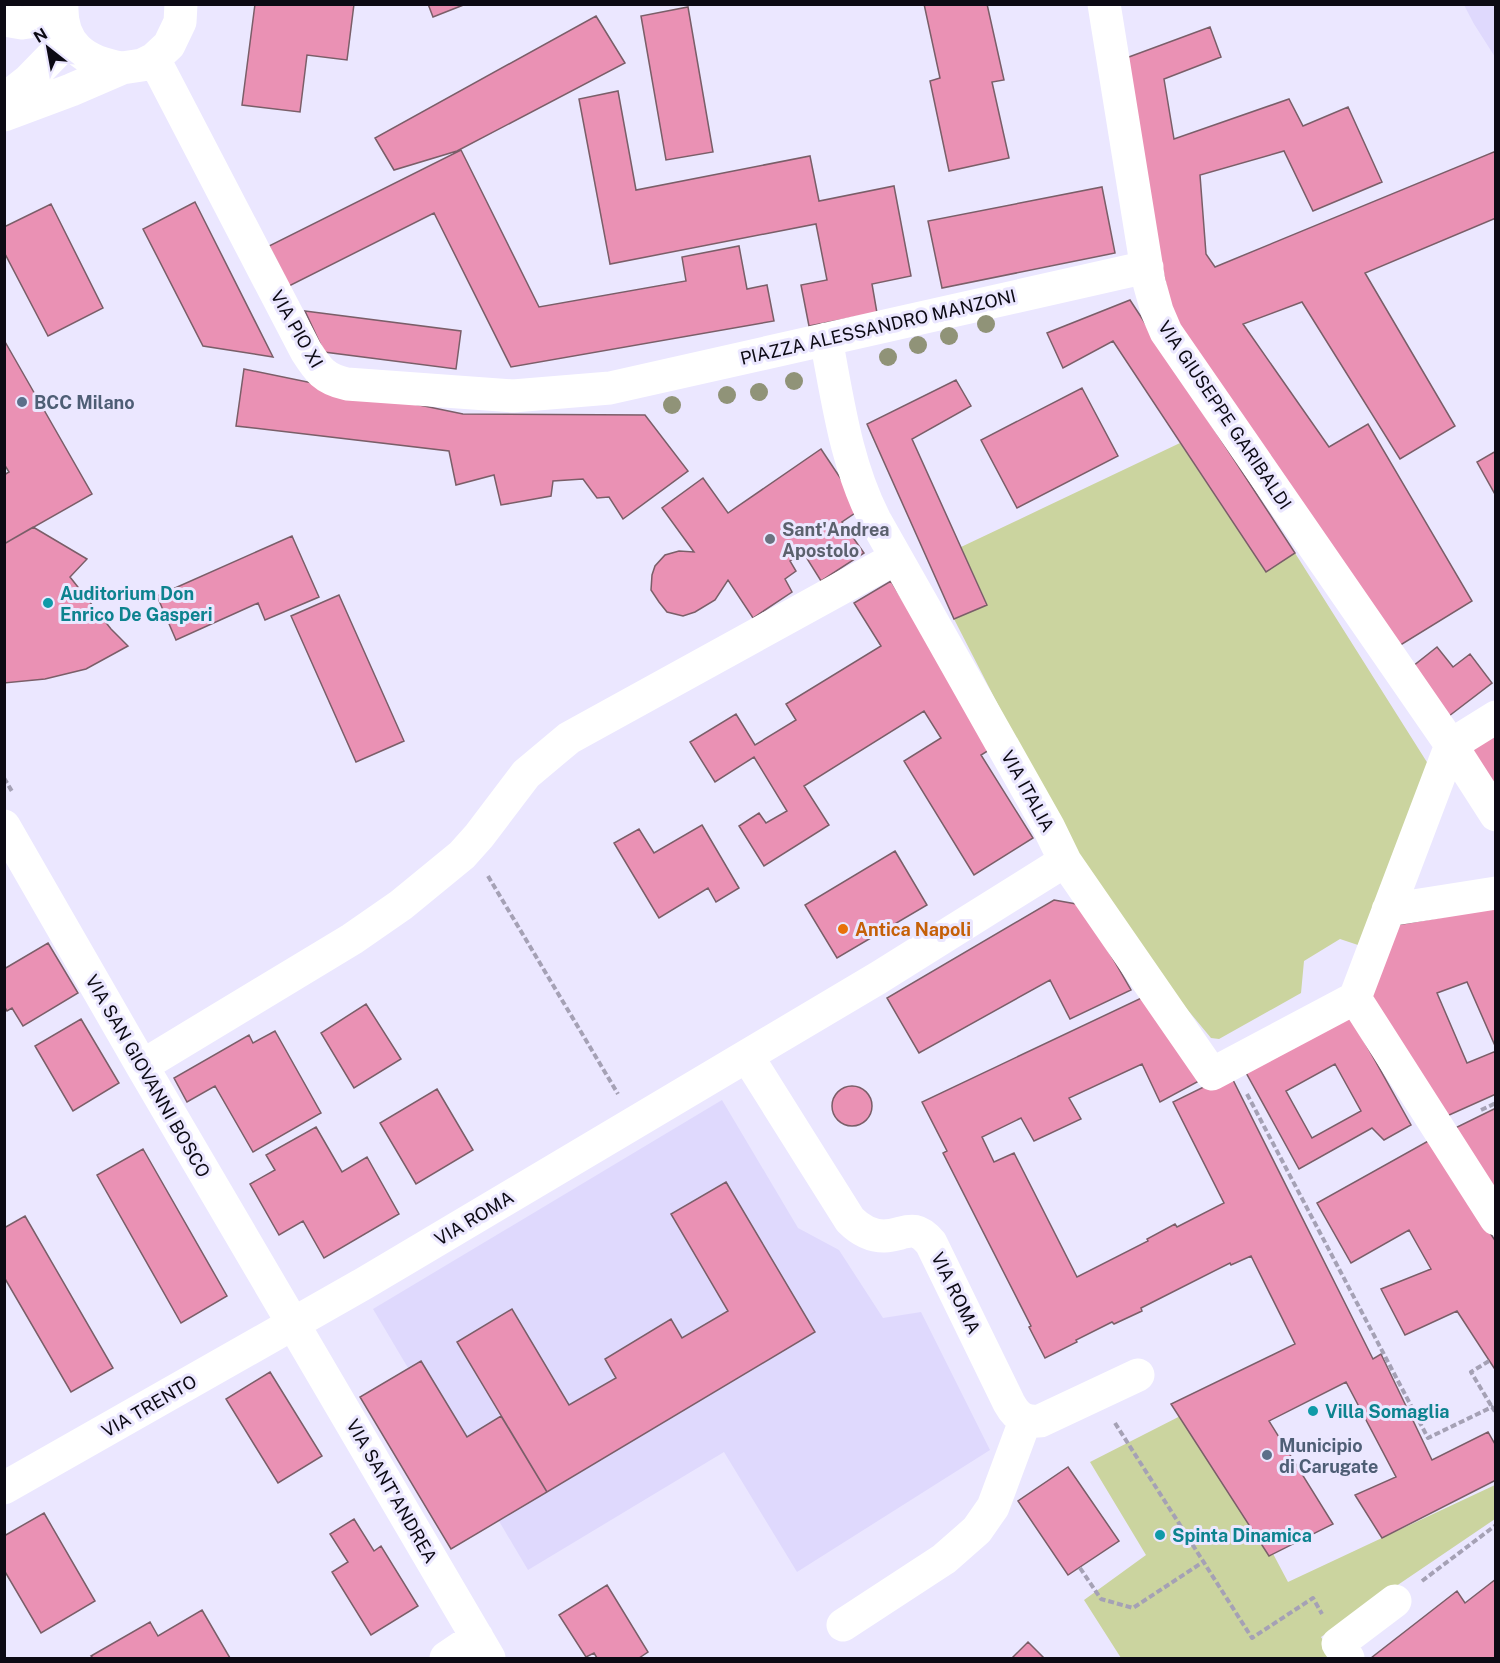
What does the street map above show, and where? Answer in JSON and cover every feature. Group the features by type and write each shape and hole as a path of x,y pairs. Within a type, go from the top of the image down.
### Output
{"street":[{"path":"4,115 43,102 122,69 142,65 154,59 169,45 180,22 181,4"},
{"name":"VIA GIUSEPPE GARIBALDI","path":"1104,4 1147,267 1157,311 1176,349 1451,745 1496,815"},
{"path":"4,20 22,23 64,20"},
{"path":"64,20 83,55 101,65 122,69"},
{"path":"4,100 27,81 64,20"},
{"name":"VIA PIO XI","path":"154,59 306,351 315,366 329,380 346,384 513,396 610,388"},
{"name":"PIAZZA ALESSANDRO MANZONI","path":"610,388 1147,267"},
{"name":"VIA ITALIA","path":"826,339 853,467 869,509 1048,826 1065,861 1212,1074 1355,998"},
{"path":"142,1066 369,928 401,905 470,847 526,774 569,738 896,558"},
{"path":"1496,717 1451,745 1355,998 1496,1218"},
{"name":"VIA SAN GIOVANNI BOSCO","path":"4,826 294,1325"},
{"name":"VIA ROMA","path":"294,1325 878,978 1065,861"},
{"path":"1388,910 1496,893"},
{"name":"VIA ROMA","path":"747,1056 850,1220 858,1228 876,1235 912,1231 919,1233 931,1243 1009,1403 1019,1417 1025,1421"},
{"name":"VIA TRENTO","path":"4,1488 294,1325"},
{"name":"VIA SANT'ANDREA","path":"294,1325 483,1648"},
{"path":"843,1625 944,1559 977,1530 993,1507 1025,1421 1040,1421 1048,1418 1138,1375"},
{"path":"1343,1651 1395,1601"},
{"path":"446,1659 483,1648"}],"path":[{"path":"470,847 635,1122"},
{"path":"1231,1064 1428,1438 1492,1407"},
{"path":"1481,1110 1496,1103"},
{"path":"1489,1360 1471,1372 1496,1413"},
{"path":"1096,1395 1252,1638 1313,1598 1343,1651"},
{"path":"1395,1601 1496,1525"},
{"path":"1080,1568 1101,1599 1133,1608 1203,1562"}],"shaded area":[{"path":"1464,5 1495,5 1495,57 1474,24"},
{"path":"722,1100 798,1228 839,1250 883,1318 921,1312 990,1450 797,1572 724,1452 528,1570 373,1309"}],"green space":[{"path":"1180,443 1266,572 1295,553 1430,767 1361,946 1340,939 1304,961 1301,993 1219,1039 1211,1038 1132,943 1075,855 954,619 987,604 961,547"},
{"path":"1196,1408 1288,1582 1495,1485 1495,1519 1321,1637 1334,1658 1121,1658 1084,1600 1146,1555 1090,1462"}],"building":[{"path":"255,4 354,4 347,60 307,55 300,112 242,105"},
{"path":"428,4 466,4 433,17"},
{"path":"924,4 987,4 1004,80 992,82 1009,158 949,171 930,81 940,78"},
{"path":"688,7 713,152 666,160 641,16"},
{"path":"596,16 625,63 457,151 394,170 375,138"},
{"path":"1210,27 1221,57 1164,79 1174,139 1289,99 1303,126 1348,107 1382,182 1313,211 1284,151 1200,175 1206,254 1215,267 1496,151 1496,218 1365,273 1455,426 1400,459 1302,302 1243,324 1329,447 1368,424 1472,601 1394,649 1177,338 1118,61"},
{"path":"618,91 636,190 810,156 819,201 894,186 911,276 872,284 877,313 809,326 801,285 827,280 816,224 610,264 579,99"},
{"path":"461,150 539,307 686,281 682,257 739,246 747,289 767,285 774,321 511,367 434,213 289,286 269,246"},
{"path":"1102,187 1115,253 942,288 928,221"},
{"path":"195,202 273,357 203,346 143,229"},
{"path":"51,204 103,308 48,336 4,252 4,227"},
{"path":"1130,300 1295,553 1266,572 1113,341 1063,368 1047,333"},
{"path":"305,311 461,331 456,369 324,352"},
{"name":"BCC Milano","path":"4,340 92,494 4,544 4,475 9,472 4,464"},
{"path":"244,369 463,414 645,415 688,471 623,519 609,497 597,498 583,479 553,481 551,496 501,505 494,475 456,485 449,451 236,426"},
{"path":"956,380 971,406 912,439 987,605 954,619 867,424"},
{"path":"1082,388 1118,456 1017,508 981,440"},
{"name":"Sant'Andrea Apostolo","path":"821,449 861,509 842,522 864,553 821,581 803,552 790,561 796,571 785,579 792,592 753,618 728,580 715,600 695,612 683,616 667,612 651,590 655,566 665,555 679,551 694,552 662,508 703,478 728,513"},
{"path":"1496,451 1496,496 1477,462"},
{"name":"Auditorium Don Enrico De Gasperi","path":"33,527 87,559 70,577 111,629 128,646 86,669 45,679 4,683 4,544"},
{"path":"292,536 319,597 265,620 258,603 176,640 157,596"},
{"path":"891,581 994,747 981,755 1033,838 974,875 904,761 941,738 924,711 804,786 829,825 764,866 739,826 759,813 766,823 787,811 754,757 715,782 690,742 736,714 755,745 796,720 786,704 881,646 854,603"},
{"path":"339,595 404,741 356,762 291,616"},
{"path":"1437,647 1453,667 1470,654 1492,683 1449,716 1412,667"},
{"path":"1496,727 1496,789 1468,745"},
{"path":"702,825 739,888 716,902 708,888 659,918 614,843 639,829 654,853"},
{"path":"895,851 927,905 837,958 805,905"},
{"path":"1054,900 1082,905 1131,990 1070,1019 1050,980 919,1053 887,998"},
{"path":"1496,907 1496,1048 1467,982 1437,993 1467,1063 1496,1051 1496,1094 1438,1120 1365,996 1391,926"},
{"path":"48,943 78,993 23,1026 12,1008 7,1011 4,1006 4,969"},
{"path":"1152,993 1199,1081 1160,1102 1142,1064 1069,1098 1081,1119 1034,1141 1021,1118 982,1137 994,1162 1014,1153 1077,1277 1148,1241 1147,1239 1175,1224 1177,1227 1224,1203 1173,1102 1230,1074 1373,1359 1381,1354 1432,1460 1488,1432 1496,1446 1496,1480 1382,1538 1355,1495 1396,1477 1346,1382 1269,1421 1333,1524 1269,1556 1171,1404 1295,1344 1251,1256 1231,1265 1230,1263 1141,1308 1142,1311 1114,1324 1112,1322 1045,1358 943,1153 947,1151 922,1102"},
{"path":"366,1004 401,1059 354,1088 321,1033"},
{"path":"1348,1012 1411,1125 1384,1140 1372,1128 1299,1169 1244,1069","holes":["1335,1064 1361,1111 1312,1138 1286,1091"]},
{"path":"81,1019 119,1083 73,1111 35,1046"},
{"path":"275,1031 321,1113 253,1152 215,1086 187,1102 174,1078 249,1035 253,1043"},
{"path":"852,1086 860,1087 866,1092 871,1098 871,1114 866,1120 860,1125 852,1126 844,1125 838,1120 833,1114 832,1106 833,1098 838,1092 844,1087"},
{"path":"437,1089 473,1150 416,1184 380,1123"},
{"path":"1496,1108 1496,1208 1447,1132"},
{"path":"316,1127 342,1172 367,1157 399,1214 324,1258 303,1221 279,1235 250,1184 275,1170 266,1155"},
{"path":"1430,1140 1496,1242 1496,1371 1457,1311 1405,1335 1381,1289 1431,1269 1409,1230 1351,1263 1317,1203"},
{"path":"143,1149 227,1296 181,1323 97,1175"},
{"path":"726,1182 815,1332 547,1492 457,1342 512,1309 569,1405 616,1378 605,1359 671,1319 682,1338 728,1311 671,1214"},
{"path":"25,1216 113,1368 71,1392 4,1277 4,1228"},
{"path":"421,1361 467,1437 501,1416 547,1492 451,1549 360,1397"},
{"path":"270,1372 322,1456 278,1483 226,1399"},
{"path":"1068,1467 1119,1541 1068,1575 1018,1501"},
{"path":"44,1513 95,1601 41,1633 4,1570 4,1536"},
{"path":"354,1519 374,1551 381,1546 418,1606 371,1635 332,1572 348,1562 330,1534"},
{"path":"1496,1579 1496,1658 1371,1658 1457,1591 1465,1603"},
{"path":"607,1585 648,1652 639,1658 597,1658 594,1653 586,1657 559,1615"},
{"path":"202,1610 230,1658 93,1658 91,1656 150,1622 158,1636"},
{"path":"1028,1642 1044,1658 1012,1658"}],"place":[{"name":"BCC Milano","path":"22,402"},
{"name":"Sant'Andrea Apostolo","path":"770,539"},
{"name":"Auditorium Don Enrico De Gasperi","path":"48,603"},
{"name":"Antica Napoli","path":"843,929"},
{"name":"Villa Somaglia","path":"1313,1411"},
{"name":"Municipio di Carugate","path":"1267,1455"},
{"name":"Spinta Dinamica","path":"1160,1535"}]}
